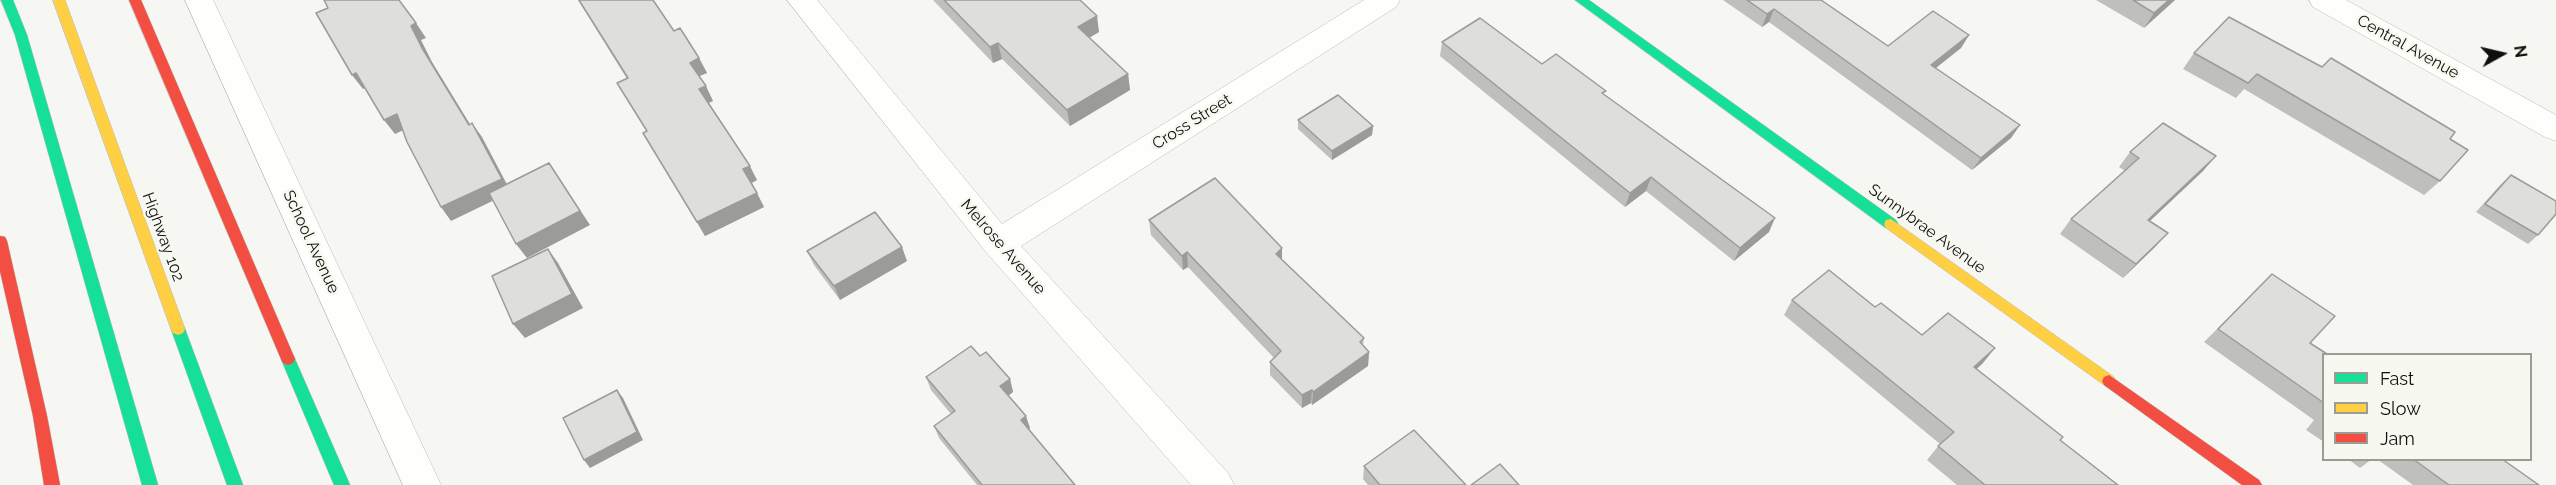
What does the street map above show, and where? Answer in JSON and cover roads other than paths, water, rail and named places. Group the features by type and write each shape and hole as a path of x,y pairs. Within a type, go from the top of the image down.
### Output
{"main road":[{"path":"7,0 21,35 150,485"},
{"name":"Highway 102","path":"58,0 235,485"},
{"path":"135,0 342,485"},
{"name":"Sunnybrae Avenue","path":"1581,0 2254,485"},
{"path":"0,241 40,416 52,485"}],"street":[{"name":"School Avenue","path":"199,0 422,485"},
{"name":"Melrose Avenue","path":"801,0 998,243 1215,485"},
{"name":"Cross Street","path":"998,243 1386,0"},
{"name":"Central Avenue","path":"2323,0 2556,129"}]}
